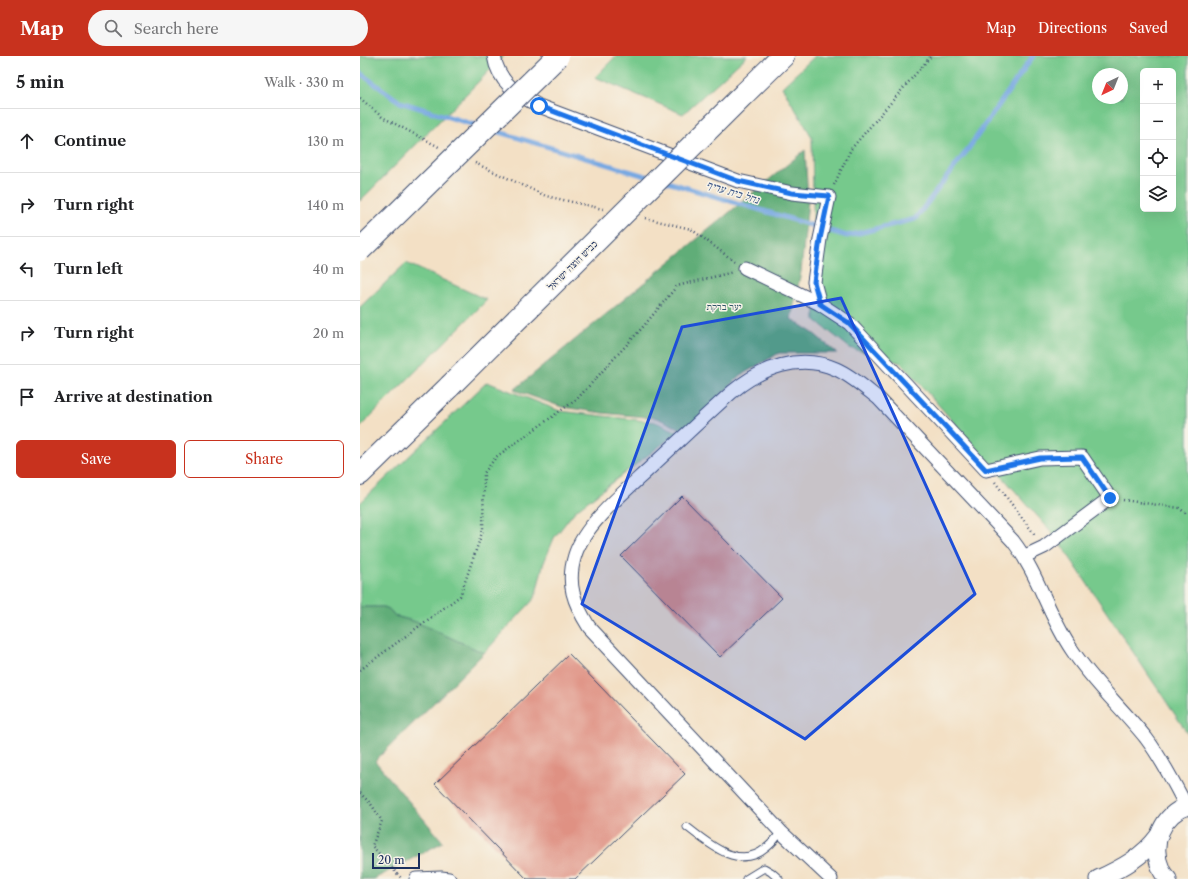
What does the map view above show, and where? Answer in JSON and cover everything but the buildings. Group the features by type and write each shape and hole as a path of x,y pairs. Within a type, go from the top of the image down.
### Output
{"highway":[{"path":"360,250 558,56"},
{"name":"כביש חוצה ישראל","path":"360,474 783,56"}],"street":[{"path":"494,56 496,66 505,82 519,94 539,106 738,181 792,193 829,196 820,239 814,282 820,304"},
{"path":"745,268 820,304 849,323 986,470 1040,458 1082,457 1110,498 1044,547 1025,556"},
{"path":"831,879 781,832 589,627 577,606 572,592 571,581 575,555 580,544 599,518 618,498 732,392 747,380 759,373 801,362 813,363 835,369 862,385 879,400 1009,536 1025,556 1060,631 1071,649 1101,688 1146,738 1162,762 1187,806 1174,813 1164,824 1157,838 1156,854 1161,869 1168,879"},
{"path":"1098,879 1125,866 1141,855 1151,846 1159,835"},
{"path":"416,879 449,879"}],"lane":[{"path":"687,827 712,846 727,854 739,857 749,857 758,854 767,848 781,832"},
{"path":"746,879 764,868 779,879"}],"path":[{"path":"829,196 851,149 931,56"},
{"path":"360,98 382,117 446,150"},
{"path":"474,163 546,196 607,210"},
{"path":"638,217 691,229 745,268"},
{"path":"360,670 460,596 483,530 484,473 496,457 577,399 642,328 677,286 745,268"},
{"path":"986,470 1044,547"},
{"path":"1110,498 1179,508 1188,515"},
{"path":"360,794 371,804 382,821 372,846 402,879"}],"highlighted area":[{"path":"841,298 975,594 805,739 582,604 682,327"}],"green space":[{"path":"360,56 504,56 360,201"},
{"path":"616,56 747,56 683,114 595,77"},
{"path":"815,56 1188,56 1188,734 1056,537 901,363 850,348 815,320 812,137 782,87"},
{"name":"יער ברקת","path":"805,150 808,201 801,272 791,319 813,333 837,353 779,353 741,375 685,431 657,418 602,413 562,407 514,390"},
{"path":"406,263 487,300 360,427 360,307"},
{"path":"487,382 560,411 655,422 678,432 575,511 554,538 543,565 535,598 484,653 416,622 395,616 389,609 384,607 360,607 360,503"},
{"path":"360,607 384,607 389,609 395,616 416,622 484,653 375,761 443,842 374,879 360,879"}],"waterway":[{"name":"נחל בית עריף","path":"664,181 847,236 915,219 966,152 1033,56"},
{"name":"נחל בית עריף","path":"360,73 400,102 478,126"},
{"name":"נחל בית עריף","path":"492,130 652,178"}],"route":[{"path":"539,106 738,181 792,193 829,196 820,239 814,282 820,304 849,323 986,470 1040,458 1082,457 1110,498"}]}
